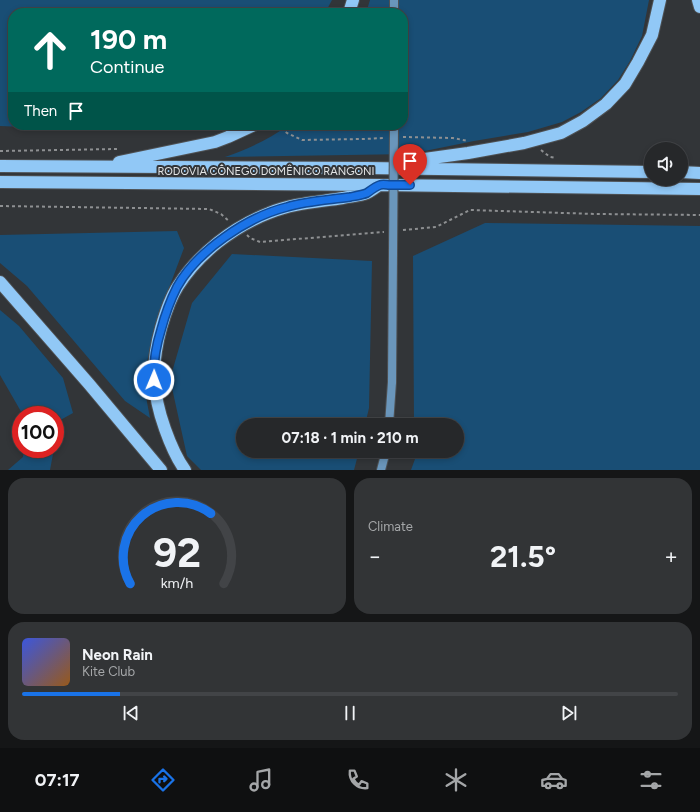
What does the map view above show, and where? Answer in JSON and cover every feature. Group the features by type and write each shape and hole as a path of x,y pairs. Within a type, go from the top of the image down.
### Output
{"highway":[{"path":"366,168 524,143 561,133 583,121 606,104 625,84 652,35 660,0"},
{"path":"698,0 700,7"},
{"path":"92,167 215,142 243,130"},
{"name":"RODOVIA CÔNEGO DOMÊNICO RANGONI","path":"0,166 366,168 644,172"},
{"path":"688,172 700,173"},
{"name":"RODOVIA CÔNEGO DOMÊNICO RANGONI","path":"0,182 380,184 700,189"},
{"path":"185,470 173,449 161,417 155,390 154,370 156,350 164,318 177,287 190,270 222,239 238,228 259,217 287,206 366,193 380,184"},
{"path":"0,282 161,470"}],"main road":[{"path":"389,418 392,382 394,130"},
{"path":"381,470 384,458"}],"path":[{"path":"0,151 123,150"},
{"path":"0,206 209,209 221,214 250,238 260,242 388,232"},
{"path":"403,230 436,227 470,210 596,214 700,215"}],"shaded area":[{"path":"0,0 332,0 328,8 8,8 8,126 0,126"},
{"path":"370,0 649,0 642,36 630,61 618,80 601,98 581,112 562,122 528,132 410,154 225,157 258,144 280,130 408,130 408,8 368,8"},
{"path":"485,223 700,226 700,470 411,470 415,458 464,458 464,418 414,418 413,256"},
{"path":"177,231 184,248 155,325 143,381 150,418 125,401 27,286 0,263 0,235"},
{"path":"232,254 372,261 369,408 367,418 236,418 236,458 357,458 354,470 201,470 187,456 170,379 192,303"},
{"path":"0,310 19,326 63,378 73,413 64,418 64,406 18,406 0,375"},
{"path":"22,458 52,458 50,470 8,470"}],"route":[{"path":"154,380 156,350 164,318 177,287 190,270 222,239 254,219 287,206 344,198 366,193 380,184 410,185"}]}
